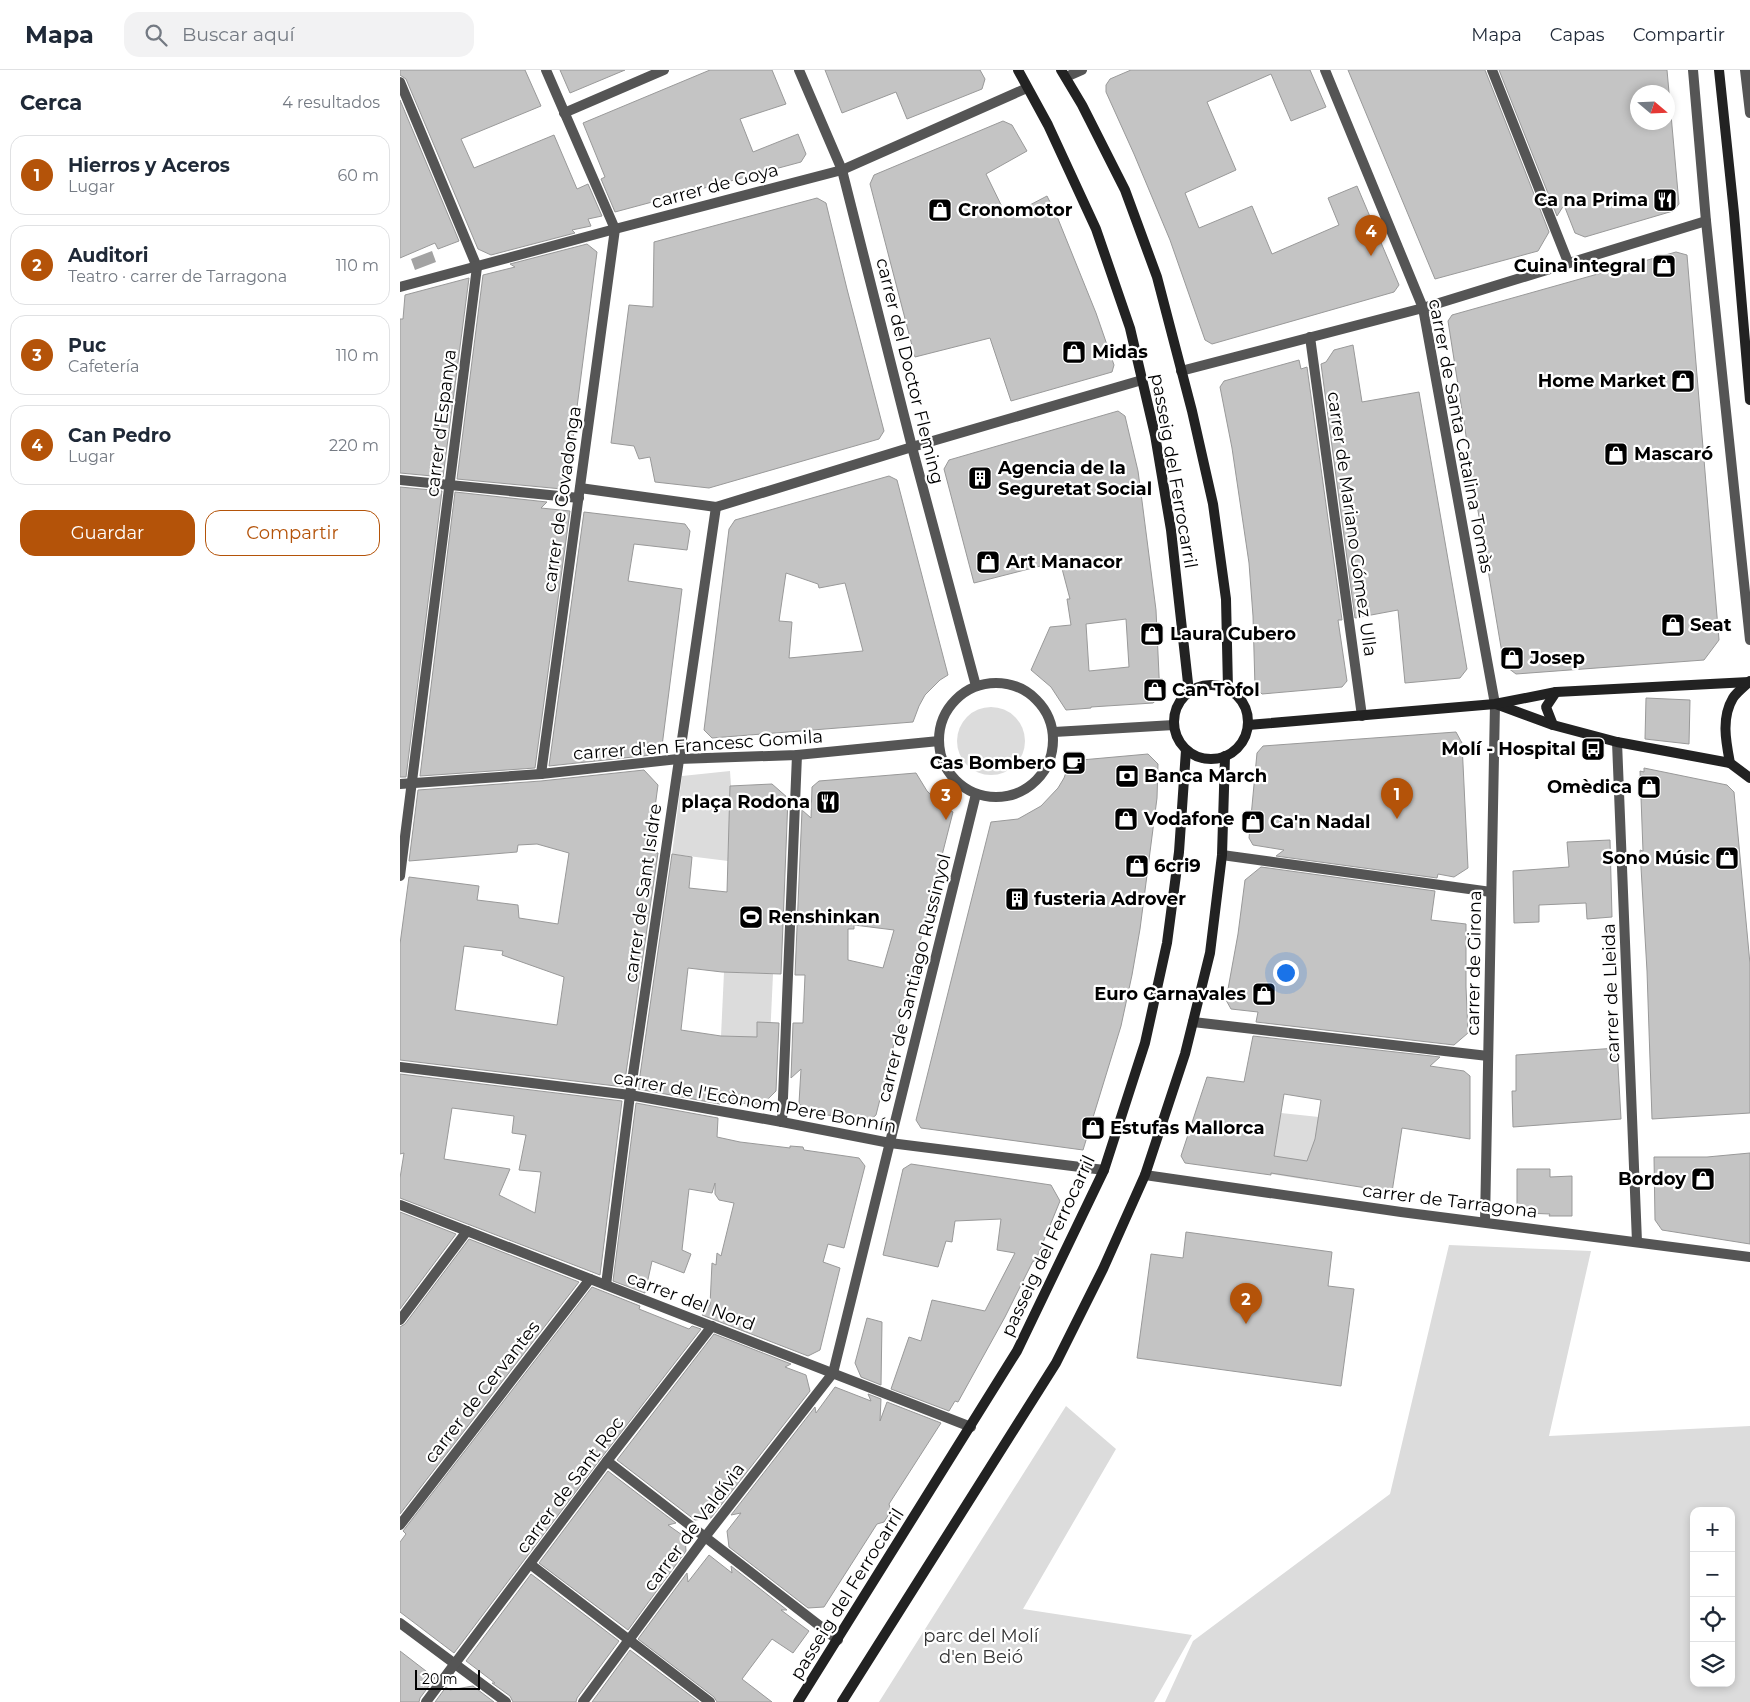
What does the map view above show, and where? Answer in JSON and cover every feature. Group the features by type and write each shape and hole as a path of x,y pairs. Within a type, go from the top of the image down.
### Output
{"main road":[{"name":"passeig del Ferrocarril","path":"1018,70 1048,126 1096,229 1130,328 1155,435 1171,530 1189,692"},
{"path":"1719,70 1734,213 1750,400"},
{"name":"passeig del Ferrocarril","path":"1064,74 1125,190 1157,277 1192,411 1213,504 1226,599 1228,689"},
{"path":"1248,725 1495,704 1556,692 1750,681"},
{"path":"1730,763 1725,719 1733,698 1750,681"},
{"path":"1215,685 1228,689 1239,698 1246,711 1248,725 1241,744 1224,756 1211,759 1198,756 1186,750 1180,743 1174,725 1175,712 1180,701 1189,692 1202,686 1215,685"},
{"path":"1553,725 1546,707 1556,692"},
{"path":"1495,704 1553,725 1617,742 1730,763 1750,778"},
{"name":"passeig del Ferrocarril","path":"798,1702 1017,1352 1104,1170 1145,1043 1167,943 1179,852 1186,750"},
{"path":"842,1702 1056,1363 1104,1268 1145,1175 1185,1054 1210,953 1222,855 1224,756"}],"street":[{"path":"546,70 615,229"},
{"path":"564,113 664,70"},
{"name":"carrer del Doctor Fleming","path":"799,70 842,170 912,447 976,686"},
{"path":"1064,74 1082,70"},
{"name":"carrer de Santa Catalina Tomàs","path":"1325,70 1423,308 1495,704"},
{"path":"1492,70 1568,262"},
{"path":"1693,70 1706,221 1750,640"},
{"path":"1745,70 1750,113"},
{"name":"carrer d'Espanya","path":"400,82 477,267 400,876"},
{"name":"carrer de Goya","path":"400,287 842,170 1028,88"},
{"path":"1181,371 1423,308 1706,221"},
{"name":"carrer de Covadonga","path":"541,774 615,229"},
{"name":"carrer de Mariano Gómez Ulla","path":"1310,337 1362,716"},
{"path":"400,480 449,486 579,493 716,507 912,447 1142,380"},
{"name":"carrer de Sant Isidre","path":"606,1285 630,1095 716,507"},
{"path":"993,682 1010,684 1026,690 1039,701 1049,716 1054,732 1053,752 1045,770 1032,785 1014,794 995,797 976,794 961,785 949,773 942,758 939,741 941,724 949,708 961,695 976,686 993,682"},
{"name":"carrer de Girona","path":"1484,1222 1495,704"},
{"path":"1054,732 1174,725"},
{"name":"carrer d'en Francesc Gomila","path":"400,784 541,774 678,759 797,755 939,741"},
{"name":"carrer de Lleida","path":"1617,742 1637,1242"},
{"path":"782,1122 797,755"},
{"name":"carrer de Santiago Russinyol","path":"832,1374 976,794"},
{"path":"1222,855 1491,892"},
{"path":"1193,1022 1488,1056"},
{"name":"carrer de l'Ecònom Pere Bonnín","path":"400,1067 630,1095 890,1143 1104,1170"},
{"name":"carrer de Tarragona","path":"1145,1175 1401,1212 1750,1257"},
{"name":"carrer del Nord","path":"400,1205 971,1427"},
{"path":"400,1320 467,1232"},
{"name":"carrer de Cervantes","path":"400,1525 590,1279"},
{"name":"carrer de Sant Roc","path":"426,1702 607,1461 712,1326"},
{"name":"carrer de Valdívia","path":"583,1702 705,1537 832,1374"},
{"path":"607,1461 838,1640"},
{"path":"530,1564 710,1702"},
{"path":"400,1622 506,1702"}],"green space":[{"path":"991,707 1004,710 1015,717 1022,728 1025,741 1022,754 1015,765 1004,772 991,775 978,772 967,765 960,754 957,741 960,728 967,717 978,710"},
{"path":"730,771 728,861 672,854 682,776"},
{"path":"724,972 773,974 770,1038 721,1036"},
{"path":"1281,1113 1319,1117 1308,1180 1271,1174"},
{"path":"1449,1245 1591,1251 1549,1436 1750,1426 1750,1702 1165,1702 1193,1641 1390,1494"},
{"name":"parc del Molí d'en Beió","path":"1066,1406 1116,1449 1023,1609 1192,1635 1154,1702 879,1702"}],"shaded area":[{"path":"432,251 436,262 415,270 411,259"}],"building":[{"path":"400,70 525,70 541,106 461,139 474,168 554,135 577,189 588,184 602,216 588,219 591,226 572,230 575,233 491,255 478,249 406,79 400,75"},
{"path":"560,70 625,70 570,93"},
{"path":"710,70 772,70 786,104 740,119 753,152 798,134 806,154 801,162 615,212 601,179 605,177 583,123"},
{"path":"825,70 980,70 985,79 982,89 907,119 896,92 842,113"},
{"path":"1131,70 1310,70 1326,107 1291,121 1271,74 1207,102 1236,170 1185,193 1199,228 1252,206 1272,254 1339,225 1328,198 1357,186 1399,285 1394,292 1212,344 1205,340 1170,240 1106,92 1106,85 1110,79"},
{"path":"1348,70 1485,70 1549,232 1538,251 1435,279"},
{"path":"1499,70 1667,70 1668,85 1630,85 1630,130 1672,130 1679,204 1673,211 1585,237 1575,233 1564,205 1557,216"},
{"path":"400,100 459,241 438,249 435,243 400,258"},
{"path":"1003,121 1012,125 1027,151 986,174 1007,217 1047,196 1052,204 1096,313 1114,365 1112,372 1011,401 990,338 915,357 870,184 874,175"},
{"path":"817,198 826,203 884,431 879,439 709,488 655,482 650,457 639,459 634,446 611,443 629,305 653,307 654,242"},
{"path":"587,244 597,252 567,485 562,489 457,479 483,275 515,267 510,264"},
{"path":"1676,252 1687,255 1719,640 1704,660 1516,674 1504,665 1448,321 1452,315"},
{"path":"469,278 443,477 400,473 400,319 403,319 405,295"},
{"path":"1353,345 1362,402 1419,392 1467,669 1460,678 1405,683 1398,610 1355,618 1321,364 1326,362 1334,350"},
{"path":"1299,360 1301,369 1307,367 1342,620 1338,620 1347,681 1342,687 1262,694 1255,687 1249,563 1232,448 1220,387 1224,381"},
{"path":"1118,411 1125,416 1138,471 1156,610 1160,697 1153,703 1066,710 1051,687 1031,670 1050,627 1071,625 1067,599 1070,599 1060,561 974,583 944,469 949,460","holes":["1126,619 1129,667 1089,671 1086,624"]},
{"path":"889,476 897,480 948,675 925,695 913,722 712,738 704,730 729,529 735,520","holes":["786,573 818,584 819,588 845,583 863,651 789,658 792,622 779,621"]},
{"path":"400,487 442,491 406,777 400,777"},
{"path":"455,492 547,502 541,508 570,511 535,768 420,776"},
{"path":"584,512 685,524 690,531 687,550 634,544 628,581 682,589 661,754 549,766"},
{"path":"1646,698 1690,700 1689,744 1645,739"},
{"path":"1456,732 1462,743 1468,868 1454,877 1438,874 1437,878 1276,856 1284,850 1253,845 1249,838 1257,753 1263,746"},
{"path":"1148,754 1158,764 1157,798 1140,929 1121,1026 1083,1150 921,1128 916,1120 991,822 1018,819 1041,806 1058,788 1070,761"},
{"path":"1644,768 1727,785 1734,792 1750,964 1750,1113 1652,1119 1647,971 1640,850 1643,851 1640,771 1644,772"},
{"path":"644,770 658,785 649,852 658,853 624,1087 400,1060 400,944 409,877 479,886 477,900 518,905 519,918 558,924 569,853 537,844 518,845 517,852 409,861 418,790 541,781","holes":["464,946 503,951 502,955 564,977 557,1025 455,1010"]},
{"path":"916,773 927,791 945,808 953,812 876,1115 869,1121 806,1112 799,1103 801,1069 791,1078 793,1023 803,1023 805,975 795,975 802,810 811,818 812,787 819,781","holes":["854,925 894,930 883,968 848,960 848,929 854,929"]},
{"path":"772,784 788,798 781,974 722,972 688,968 681,1030 721,1036 757,1037 757,1022 779,1023 776,1091 761,1106 721,1100 720,1104 638,1089 672,854 692,857 689,888 727,892 730,786"},
{"path":"1610,840 1612,917 1587,919 1586,903 1539,905 1539,922 1514,923 1513,871 1569,867 1567,842"},
{"path":"1261,867 1435,891 1431,920 1466,924 1468,1033 1454,1045 1256,1022 1258,1012 1231,1009 1226,1000 1238,934 1245,880"},
{"path":"1253,1036 1440,1057 1430,1066 1464,1071 1470,1076 1470,1139 1402,1128 1392,1192 1271,1173 1271,1175 1185,1163 1181,1156 1207,1077 1244,1082","holes":["1284,1094 1321,1100 1315,1139 1307,1161 1274,1156"]},
{"path":"1617,1048 1621,1119 1513,1127 1512,1091 1516,1091 1516,1055"},
{"path":"400,1074 622,1101 600,1275 400,1198 400,1178 404,1153 400,1154","holes":["452,1108 514,1116 512,1133 526,1135 519,1170 541,1172 535,1213 499,1195 510,1169 444,1159"]},
{"path":"636,1103 718,1118 717,1137 740,1142 790,1148 790,1146 803,1147 804,1150 859,1158 865,1166 844,1248 828,1244 823,1262 840,1268 820,1350 808,1356 702,1315 710,1305 712,1263 716,1265 717,1253 721,1256 734,1203 719,1200 715,1194 715,1183 712,1193 689,1189 682,1250 691,1254 684,1273 652,1261 645,1293 613,1281"},
{"name":"Bordoy","path":"1750,1153 1750,1244 1662,1230 1655,1220 1654,1157 1707,1157"},
{"path":"911,1164 1051,1185 1060,1201 1035,1262 1033,1261 1005,1317 958,1402 955,1401 949,1411 891,1389 909,1337 921,1341 932,1300 985,1311 1015,1253 997,1250 1001,1219 955,1221 952,1242 946,1241 938,1267 883,1255 903,1169"},
{"path":"1517,1169 1550,1169 1550,1177 1572,1176 1572,1216 1525,1213 1517,1205"},
{"path":"400,1212 456,1234 400,1309"},
{"path":"1186,1232 1332,1252 1328,1286 1354,1289 1341,1386 1137,1358 1151,1254 1183,1258"},
{"path":"469,1239 579,1282 400,1514 400,1327 405,1324"},
{"path":"592,1287 640,1306 639,1309 689,1329 692,1326 701,1329 454,1653 400,1612 400,1542 406,1534 403,1531"},
{"path":"867,1318 882,1322 881,1385 861,1377 855,1363"},
{"path":"714,1334 791,1364 785,1367 806,1375 810,1391 711,1518 695,1520 617,1460"},
{"path":"835,1387 871,1401 868,1394 881,1399 880,1421 887,1402 941,1423 889,1504 891,1511 884,1522 877,1524 824,1607 808,1608 729,1547 727,1531 741,1513 731,1515 815,1407 816,1413"},
{"path":"608,1471 676,1523 668,1525 685,1537 686,1551 628,1630 539,1563"},
{"path":"709,1555 732,1573 731,1566 787,1610 781,1610 809,1631 793,1653 772,1639 742,1679 772,1702 717,1702 714,1697 638,1639 687,1573 688,1582"},
{"path":"531,1574 619,1641 576,1702 513,1702 510,1696 466,1661"},
{"path":"630,1650 699,1702 592,1702"},
{"path":"400,1651 435,1678 419,1702 400,1702"},
{"path":"473,1686 494,1702 435,1702 446,1687 450,1690"}],"place":[{"name":"Ca na Prima","path":"1665,200"},
{"name":"Cronomotor","path":"940,210"},
{"name":"Can Pedro","path":"1371,256"},
{"name":"Cuina integral","path":"1664,266"},
{"name":"Midas","path":"1074,352"},
{"name":"Home Market","path":"1683,381"},
{"name":"Mascaró","path":"1616,454"},
{"name":"Agencia de la Seguretat Social","path":"980,478"},
{"name":"Art Manacor","path":"988,562"},
{"name":"Seat","path":"1673,625"},
{"name":"Laura Cubero","path":"1152,634"},
{"name":"Josep","path":"1512,658"},
{"name":"Can Tòfol","path":"1155,690"},
{"name":"Molí - Hospital","path":"1593,749"},
{"name":"Cas Bombero","path":"1074,763"},
{"name":"Banca March","path":"1127,776"},
{"name":"Omèdica","path":"1649,787"},
{"name":"plaça Rodona","path":"828,802"},
{"name":"Vodafone","path":"1126,819"},
{"name":"Hierros y Aceros","path":"1397,819"},
{"name":"Puc","path":"946,820"},
{"name":"Ca'n Nadal","path":"1253,822"},
{"name":"Sono Músic","path":"1727,858"},
{"name":"6cri9","path":"1137,866"},
{"name":"fusteria Adrover","path":"1017,899"},
{"name":"Renshinkan","path":"751,917"},
{"name":"Euro Carnavales","path":"1264,994"},
{"name":"Estufas Mallorca","path":"1093,1128"},
{"name":"Bordoy","path":"1703,1179"},
{"name":"Auditori","path":"1246,1324"}]}
